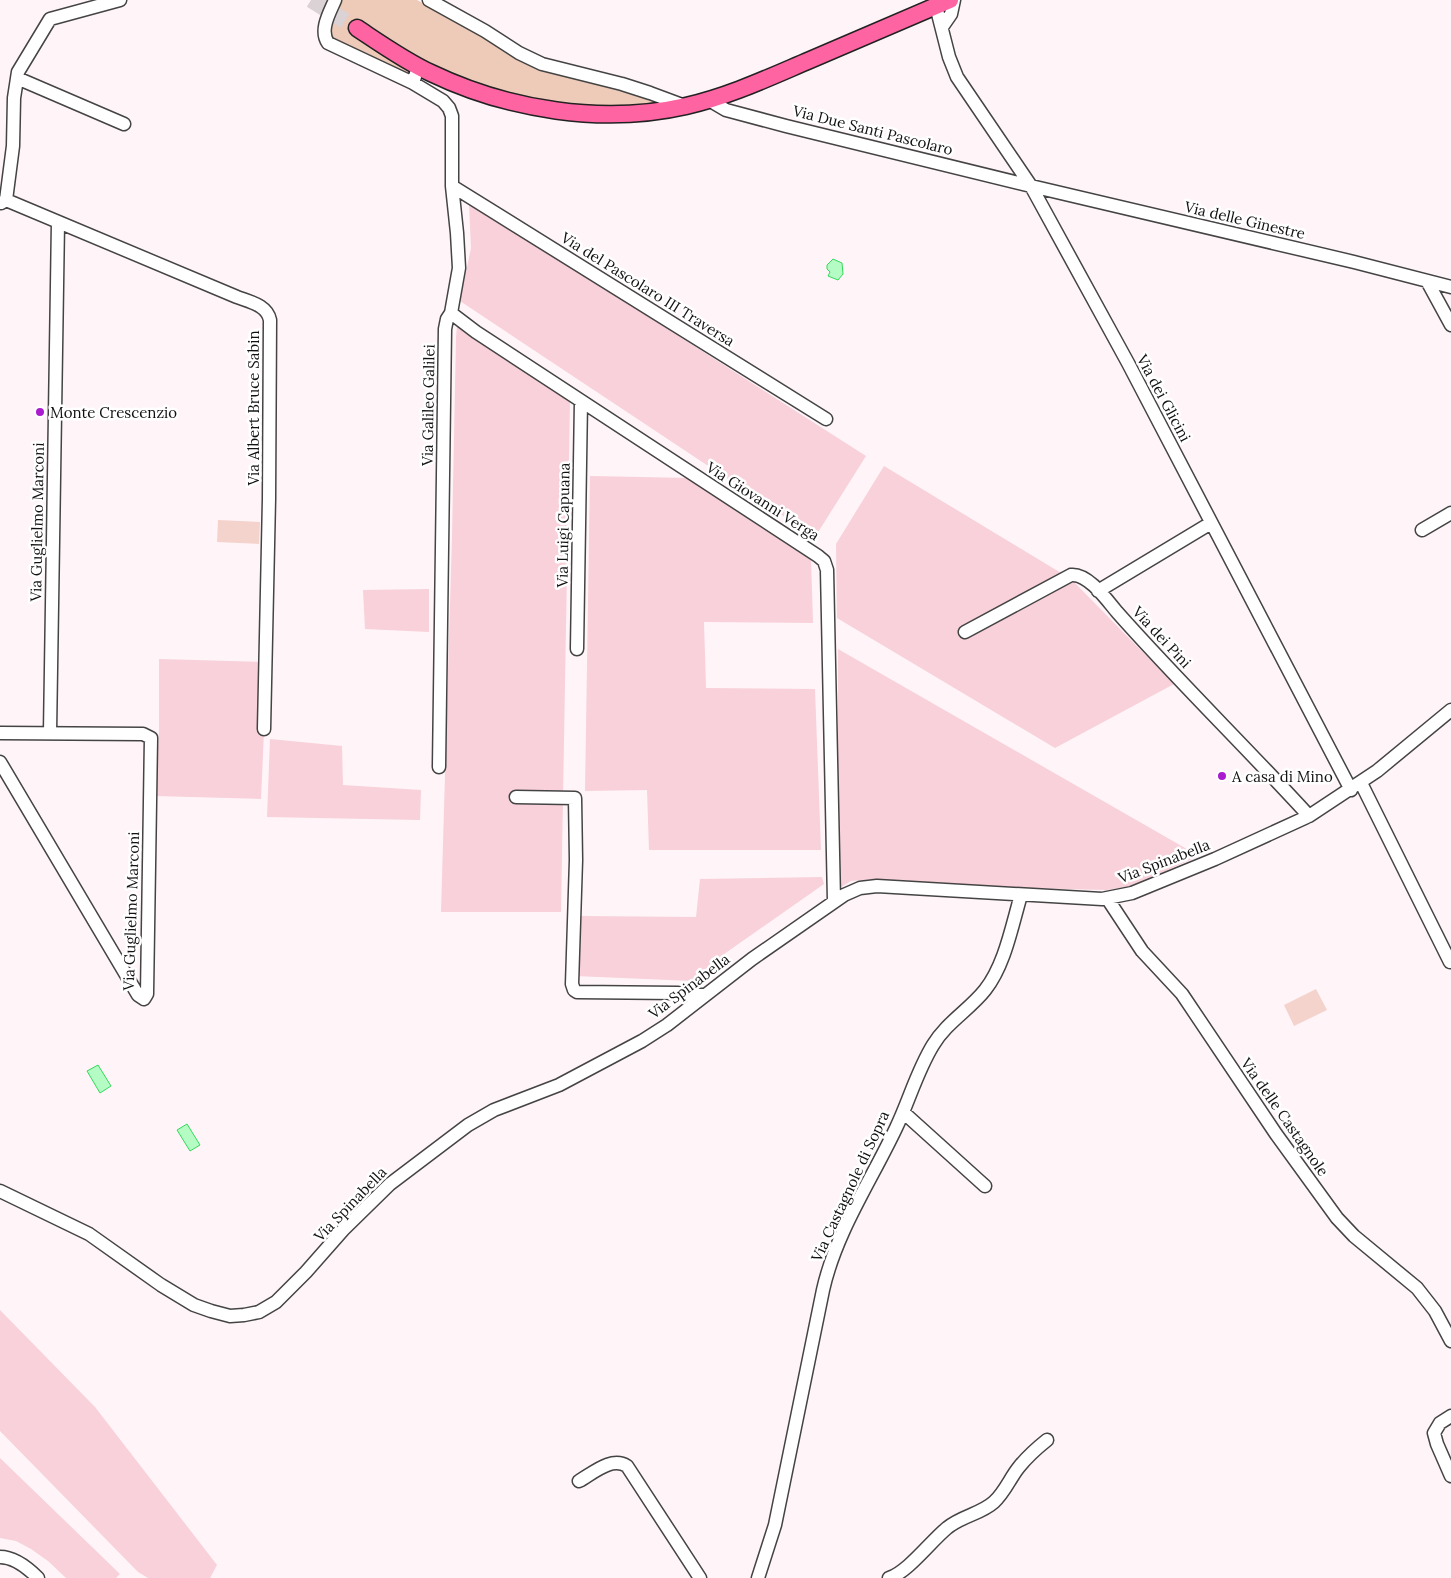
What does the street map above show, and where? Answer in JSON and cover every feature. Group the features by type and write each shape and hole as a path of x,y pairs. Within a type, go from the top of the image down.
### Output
{"main road":[{"path":"357,28 418,67 450,81 493,96 518,103 562,110 628,114 685,106 746,87 944,2"}],"street":[{"path":"3,202 13,146 14,98 18,72 50,19 120,0"},
{"path":"335,0 324,30 328,43 413,83 418,67"},
{"path":"430,0 485,31 519,53 542,64 650,93 685,106"},
{"path":"942,27 951,14 944,2"},
{"name":"Via dei Glicini","path":"944,2 942,27 949,57 957,77 1031,186 1128,363 1211,523 1356,786 1450,962"},
{"path":"17,78 124,124"},
{"name":"Via Galileo Galilei","path":"413,83 440,98 449,108 452,120 452,186 459,262 452,313 447,320 445,329 439,766"},
{"name":"Via Due Santi Pascolaro","path":"709,100 726,110 1031,186"},
{"name":"Via del Pascolaro III Traversa","path":"452,186 826,419"},
{"name":"Via delle Ginestre","path":"1031,186 1451,287"},
{"name":"Via Albert Bruce Sabin","path":"3,202 58,222 264,308 269,315 269,490 264,729"},
{"name":"Via Guglielmo Marconi","path":"50,733 58,222"},
{"path":"1427,281 1451,325"},
{"name":"Via Giovanni Verga","path":"452,313 476,332 824,561 826,570 834,901"},
{"name":"Via Luigi Capuana","path":"577,649 581,401"},
{"path":"1422,530 1451,513"},
{"path":"1098,591 1211,523"},
{"name":"Via dei Pini","path":"965,632 1071,575 1082,577 1098,591 1155,654 1256,758 1309,816"},
{"name":"Via Spinabella","path":"0,1191 89,1234 161,1285 194,1305 235,1316 253,1314 276,1302 314,1265 364,1208 394,1180 468,1125 494,1110 559,1085 624,1051 667,1025 752,959 834,901 855,890 877,886 1107,898 1132,893 1215,859 1309,816 1356,786 1451,710"},
{"name":"Via Guglielmo Marconi","path":"0,733 143,734 149,736 152,740 146,998 142,999 138,995 0,762"},
{"path":"516,797 575,798 576,860 572,984 574,990 577,992 678,993 704,996"},
{"name":"Via Castagnole di Sopra","path":"758,1578 775,1525 826,1276 834,1252 936,1040 982,994 996,974 1021,895"},
{"name":"Via delle Castagnole","path":"1107,898 1142,951 1182,994 1276,1134 1328,1206 1354,1236 1417,1288 1435,1311 1451,1341"},
{"path":"903,1112 985,1186"},
{"path":"1451,1416 1440,1423 1434,1433 1451,1476"},
{"path":"889,1578 907,1567 949,1526 994,1502 1002,1494 1018,1468 1047,1440"},
{"path":"579,1481 608,1464 620,1462 627,1466 700,1578"},
{"path":"0,1557 11,1558 26,1567 38,1578"}],"shaded area":[{"path":"341,0 417,0 534,65 664,103 600,108 568,106 504,94 410,71 409,77 334,43 328,34"},
{"path":"469,204 491,216 866,456 815,537 460,301 471,248"},
{"path":"833,259 842,263 843,274 838,280 828,276 830,272 827,269 827,265"},
{"path":"457,325 570,398 561,912 441,912"},
{"path":"884,466 1071,579 1174,684 1055,748 837,618 836,544"},
{"path":"590,476 690,478 811,558 813,623 704,622 706,688 815,689 821,850 649,850 647,790 585,791"},
{"path":"218,520 260,522 259,544 217,542"},
{"path":"429,589 429,632 365,629 363,590"},
{"path":"838,649 1199,856 1132,886 1107,890 1023,888 874,879 851,881 838,889"},
{"path":"159,659 262,662 264,731 261,799 155,796 159,731"},
{"path":"270,739 342,746 343,785 421,790 420,820 267,817"},
{"path":"822,877 824,884 717,959 693,981 575,976 580,916 696,917 700,879"},
{"path":"1316,989 1327,1010 1294,1026 1284,1005"},
{"path":"98,1065 111,1086 100,1093 87,1071"},
{"path":"187,1124 200,1145 190,1151 177,1130"},
{"path":"0,1310 95,1407 217,1565 210,1578 148,1578 138,1572 0,1431"},
{"path":"0,1458 120,1574 116,1578 66,1578 48,1561 31,1549 16,1541 0,1538"}],"tunnel":[{"path":"311,0 357,28"}],"place":[{"name":"Monte Crescenzio","path":"40,412"},
{"name":"A casa di Mino","path":"1222,776"}]}
